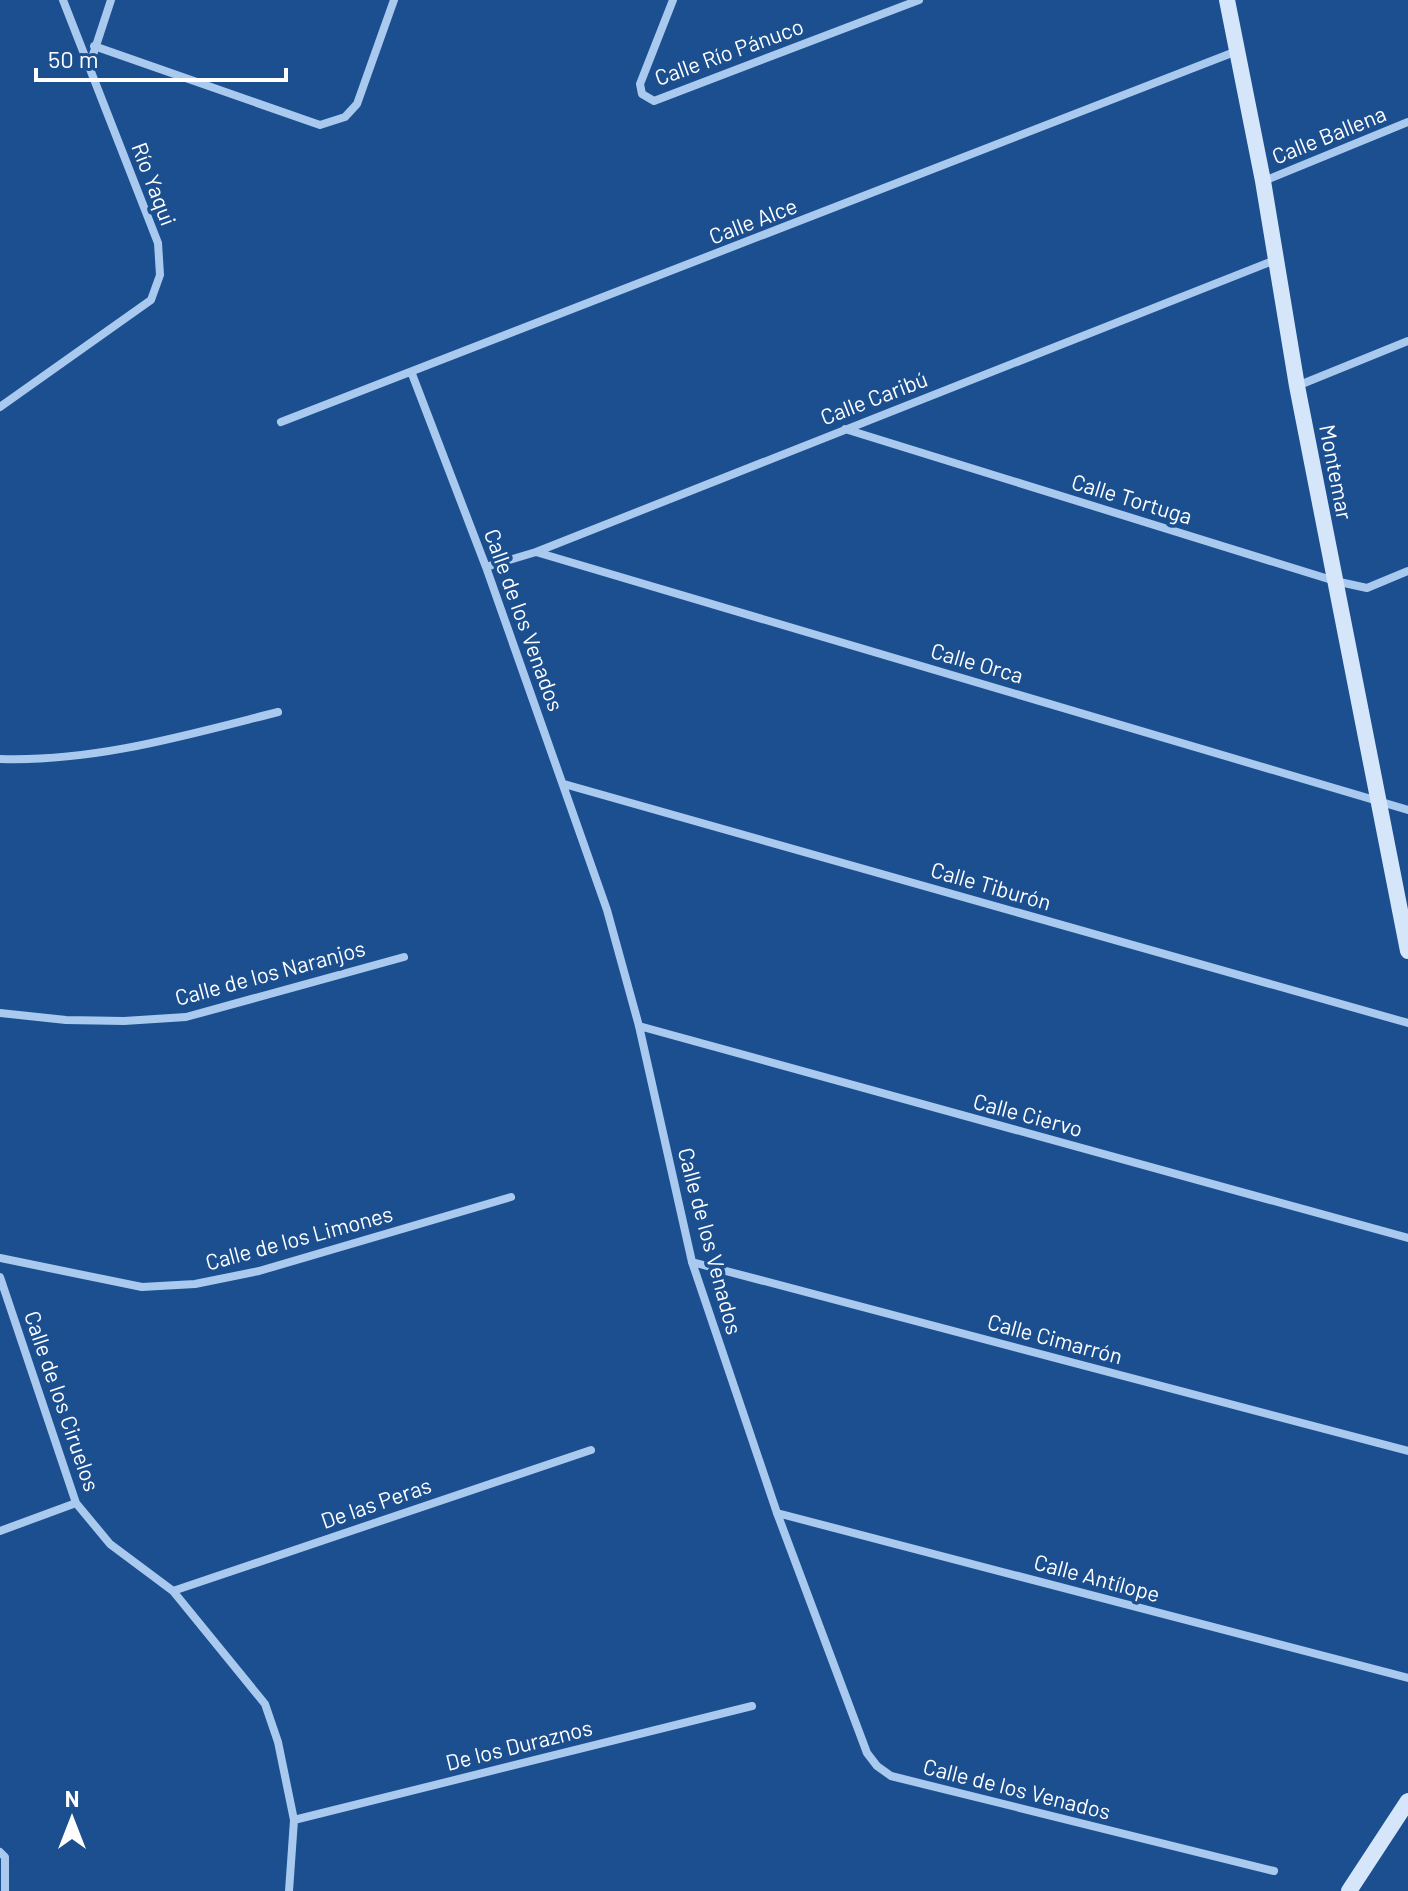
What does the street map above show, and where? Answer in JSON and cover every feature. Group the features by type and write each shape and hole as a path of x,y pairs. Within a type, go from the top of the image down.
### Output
{"street":[{"name":"Río Yaqui","path":"0,407 151,300 160,275 158,243 63,0"},
{"path":"90,64 111,0"},
{"path":"94,46 320,125 345,117 357,104 394,0"},
{"name":"Calle Río Pánuco","path":"673,0 640,84 642,94 654,101 919,0"},
{"name":"Montemar","path":"1227,0 1263,181 1297,386 1408,951"},
{"name":"Calle Alce","path":"281,422 412,374 1237,51"},
{"name":"Calle Ballena","path":"1263,181 1408,122"},
{"name":"Calle Caribú","path":"486,567 536,552 1275,260"},
{"path":"1297,386 1408,341"},
{"name":"Calle de los Venados","path":"412,374 486,567 607,910 639,1026 692,1262 777,1513 867,1753 877,1766 891,1776 1274,1871"},
{"name":"Calle Tortuga","path":"844,429 1335,581 1367,588 1408,571"},
{"name":"Calle Orca","path":"536,552 1408,810"},
{"path":"0,759 86,754 151,744 278,712"},
{"name":"Calle Tiburón","path":"564,784 1408,1023"},
{"name":"Calle de los Naranjos","path":"0,1013 95,1021 186,1017 404,957"},
{"name":"Calle Ciervo","path":"639,1026 1408,1238"},
{"name":"Calle de los Limones","path":"0,1258 142,1287 195,1284 259,1271 511,1197"},
{"name":"Calle Cimarrón","path":"692,1262 1408,1451"},
{"name":"Calle de los Ciruelos","path":"0,1277 76,1503 110,1544 173,1591 265,1704 278,1742 294,1820 289,1891"},
{"name":"De las Peras","path":"173,1591 591,1450"},
{"path":"0,1531 76,1503"},
{"name":"Calle Antílope","path":"777,1513 1408,1678"},
{"name":"De los Duraznos","path":"294,1820 752,1706"},
{"path":"1349,1891 1408,1801"},
{"path":"0,1852 5,1857 5,1891"}]}
